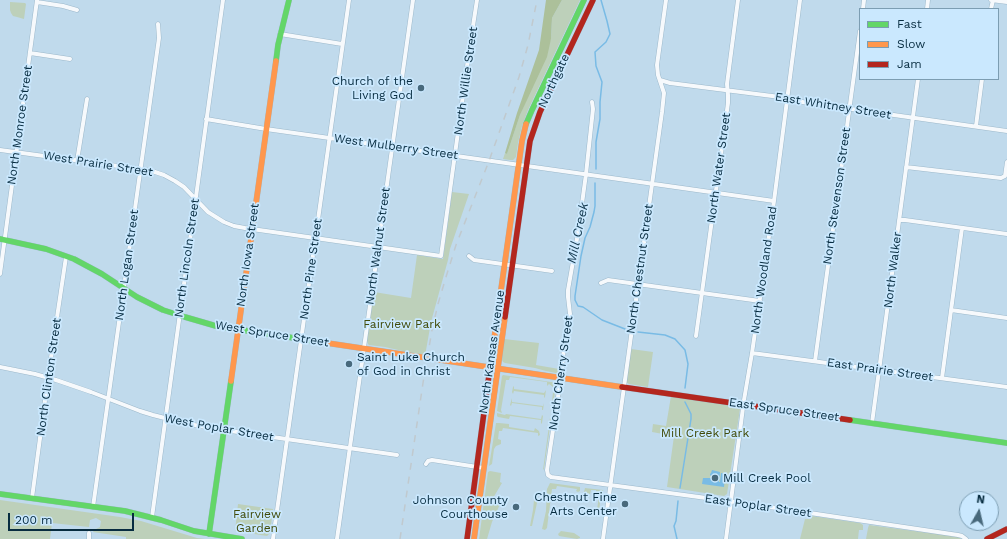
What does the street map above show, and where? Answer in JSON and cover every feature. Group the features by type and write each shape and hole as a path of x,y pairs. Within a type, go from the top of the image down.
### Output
{"street":[{"name":"North Lincoln Street","path":"152,517 223,0"},
{"name":"North Iowa Street","path":"209,534 278,45 289,0"},
{"name":"North Pine Street","path":"273,539 348,0"},
{"name":"North Walnut Street","path":"337,539 413,0"},
{"name":"North Willie Street","path":"441,256 477,0"},
{"name":"Northgate","path":"518,164 525,128 532,110 584,0"},
{"name":"Northgate","path":"526,166 530,141 540,112 593,0"},
{"name":"North Chestnut Street","path":"602,539 662,112 664,93 657,70 657,65 666,0"},
{"name":"North Water Street","path":"696,336 728,103 727,84 738,0"},
{"name":"North Woodland Road","path":"726,539 774,201 800,0"},
{"path":"992,0 1007,2"},
{"path":"37,1 77,10"},
{"name":"North Monroe Street","path":"0,274 2,240 17,152 37,1"},
{"name":"North Logan Street","path":"93,507 159,38 158,24"},
{"path":"280,34 342,44"},
{"name":"North Stevenson Street","path":"815,361 859,39"},
{"path":"30,52 70,59"},
{"name":"East Whitney Street","path":"660,80 670,83 780,97 795,101 1007,131"},
{"name":"North Walker","path":"872,423 918,80"},
{"path":"976,126 982,80"},
{"path":"77,161 87,99"},
{"name":"North Cherry Street","path":"549,476 547,474 547,470 561,377 565,338 570,314 568,290 586,174 593,109 592,102"},
{"name":"West Mulberry Street","path":"206,119 266,129 774,201"},
{"name":"West Prairie Street","path":"0,150 152,171 164,175 184,187 208,212 224,222 234,226 441,256"},
{"path":"906,167 1001,178 1005,176 1007,162"},
{"name":"North Kansas Avenue","path":"467,539 518,164"},
{"name":"North Kansas Avenue","path":"474,539 526,166"},
{"path":"899,220 1007,234"},
{"path":"942,378 962,228"},
{"name":"West Spruce Street","path":"2,240 46,249 66,257 102,274 148,303 163,310 208,324 364,349 561,377"},
{"path":"470,256 474,260 552,271"},
{"name":"North Clinton Street","path":"32,498 66,257"},
{"path":"601,283 608,280 760,301"},
{"path":"951,310 1007,318"},
{"name":"East Prairie Street","path":"752,354 1007,387"},
{"name":"West Poplar Street","path":"0,367 71,385 165,419 224,430 397,455"},
{"name":"East Spruce Street","path":"561,377 1007,443"},
{"path":"426,464 428,461 432,460 484,468"},
{"name":"East Poplar Street","path":"549,476 958,534 966,539"},
{"path":"0,494 124,511 152,517 209,534 242,539"},
{"path":"987,539 1007,530"},
{"path":"89,533 89,539"}],"green space":[{"path":"546,0 562,0 552,18 551,39 547,57 520,115 507,154 505,153 517,113 539,50"},
{"path":"562,0 580,0 528,110 522,126 516,157 513,160 503,159 505,153 507,154 520,115 551,39 552,18"},
{"path":"10,2 26,4 24,19 13,16 10,10"},
{"name":"Fairview Park","path":"452,192 469,194 450,249 431,322 425,356 369,345 367,340 374,292 411,298 417,255 443,259"},
{"path":"504,339 539,343 536,365 559,369 558,372 556,373 503,362"},
{"path":"631,349 653,352 648,387 629,384 626,382"},
{"path":"503,375 553,382 553,387 549,384 547,386 547,382 510,377 509,380 506,380 501,410 502,413 497,411"},
{"path":"554,383 556,383 553,409 551,411"},
{"path":"514,386 514,389 544,393 546,390 545,397 544,398 544,395 514,391 513,394 512,392"},
{"name":"Mill Creek Park","path":"671,396 737,406 740,409 727,494 724,496 667,487 674,436 652,432 653,424 666,426"},
{"path":"512,398 512,402 543,406 544,403 543,410 542,407 512,403 511,406"},
{"path":"497,413 541,419 542,415 542,423 541,424 541,420 510,416 509,419 498,417"},
{"path":"550,418 551,420 543,470"},
{"path":"496,423 509,424 509,427 534,431 535,428 539,431 540,435 538,436 538,433 503,428 502,431 499,431 498,439 501,440 501,444 496,446 494,449 492,464 489,466"},
{"path":"488,472 501,473 500,482 502,483 493,498 501,502 492,522 487,539 479,539"},
{"path":"550,483 580,487 580,491 578,492 576,491 577,489 557,486 556,489 552,489 547,528 545,530 542,529 546,511 547,489"},
{"path":"585,488 603,490 599,511 597,510 599,495 596,494 596,490 591,490 590,494 584,492"},
{"path":"0,500 120,517 141,521 197,538 205,539 126,539 126,537 93,532 100,527 101,521 96,518 90,520 89,527 52,523 50,539 0,539"},
{"path":"534,500 537,500 537,503 532,526 530,526 533,510"},
{"name":"Fairview Garden","path":"238,504 273,509 270,533 267,536 235,531"},
{"path":"812,516 860,523 863,525 863,530 859,530 858,539 800,539 805,519 811,519"},
{"path":"869,525 959,537 961,539 866,539"},
{"path":"561,531 574,533 580,538 577,539 559,536 558,534"}],"water":[{"name":"Mill Creek Pool","path":"712,470 720,472 719,482 721,473 725,474 724,487 702,484 703,478 711,478 710,474"}],"waterway":[{"name":"Mill Creek","path":"596,169 596,142 600,119 602,82 596,66 595,52 606,42 610,34 601,0"},
{"name":"Mill Creek","path":"595,183 594,212 585,238 581,256 575,300 578,306 583,307 602,320 625,329"},
{"name":"Mill Creek","path":"638,332 665,335 675,339 685,350 688,364 685,388"},
{"name":"Mill Creek","path":"680,488 691,419 691,414 685,402"},
{"name":"Mill Creek","path":"677,539 674,526 678,501"}],"railway":[{"path":"400,539 423,383 438,304 456,245 489,161 519,77 528,45 537,0"}],"traffic: fast":[{"path":"276,61 278,45 289,0"},
{"path":"526,124 584,0"},
{"path":"0,239 46,249 74,259 102,274 137,297 163,310 185,317 216,326 327,343"},
{"path":"209,534 231,381"},
{"path":"850,420 1007,443"},
{"path":"0,494 125,511 161,520 194,531 242,539"}],"traffic: slow":[{"path":"231,381 276,61"},
{"path":"489,375 522,141 526,124"},
{"path":"474,539 505,317"},
{"path":"327,343 622,387"}],"traffic: jam":[{"path":"505,317 530,141 540,112 593,0"},
{"path":"467,539 489,375"},
{"path":"622,387 850,420"},
{"path":"987,539 1007,529"}],"place":[{"name":"Church of the Living God","path":"421,88"},
{"name":"Saint Luke Church of God in Christ","path":"349,364"},
{"name":"Mill Creek Pool","path":"715,478"},
{"name":"Chestnut Fine Arts Center","path":"625,504"},
{"name":"Johnson County Courthouse","path":"516,507"}]}
